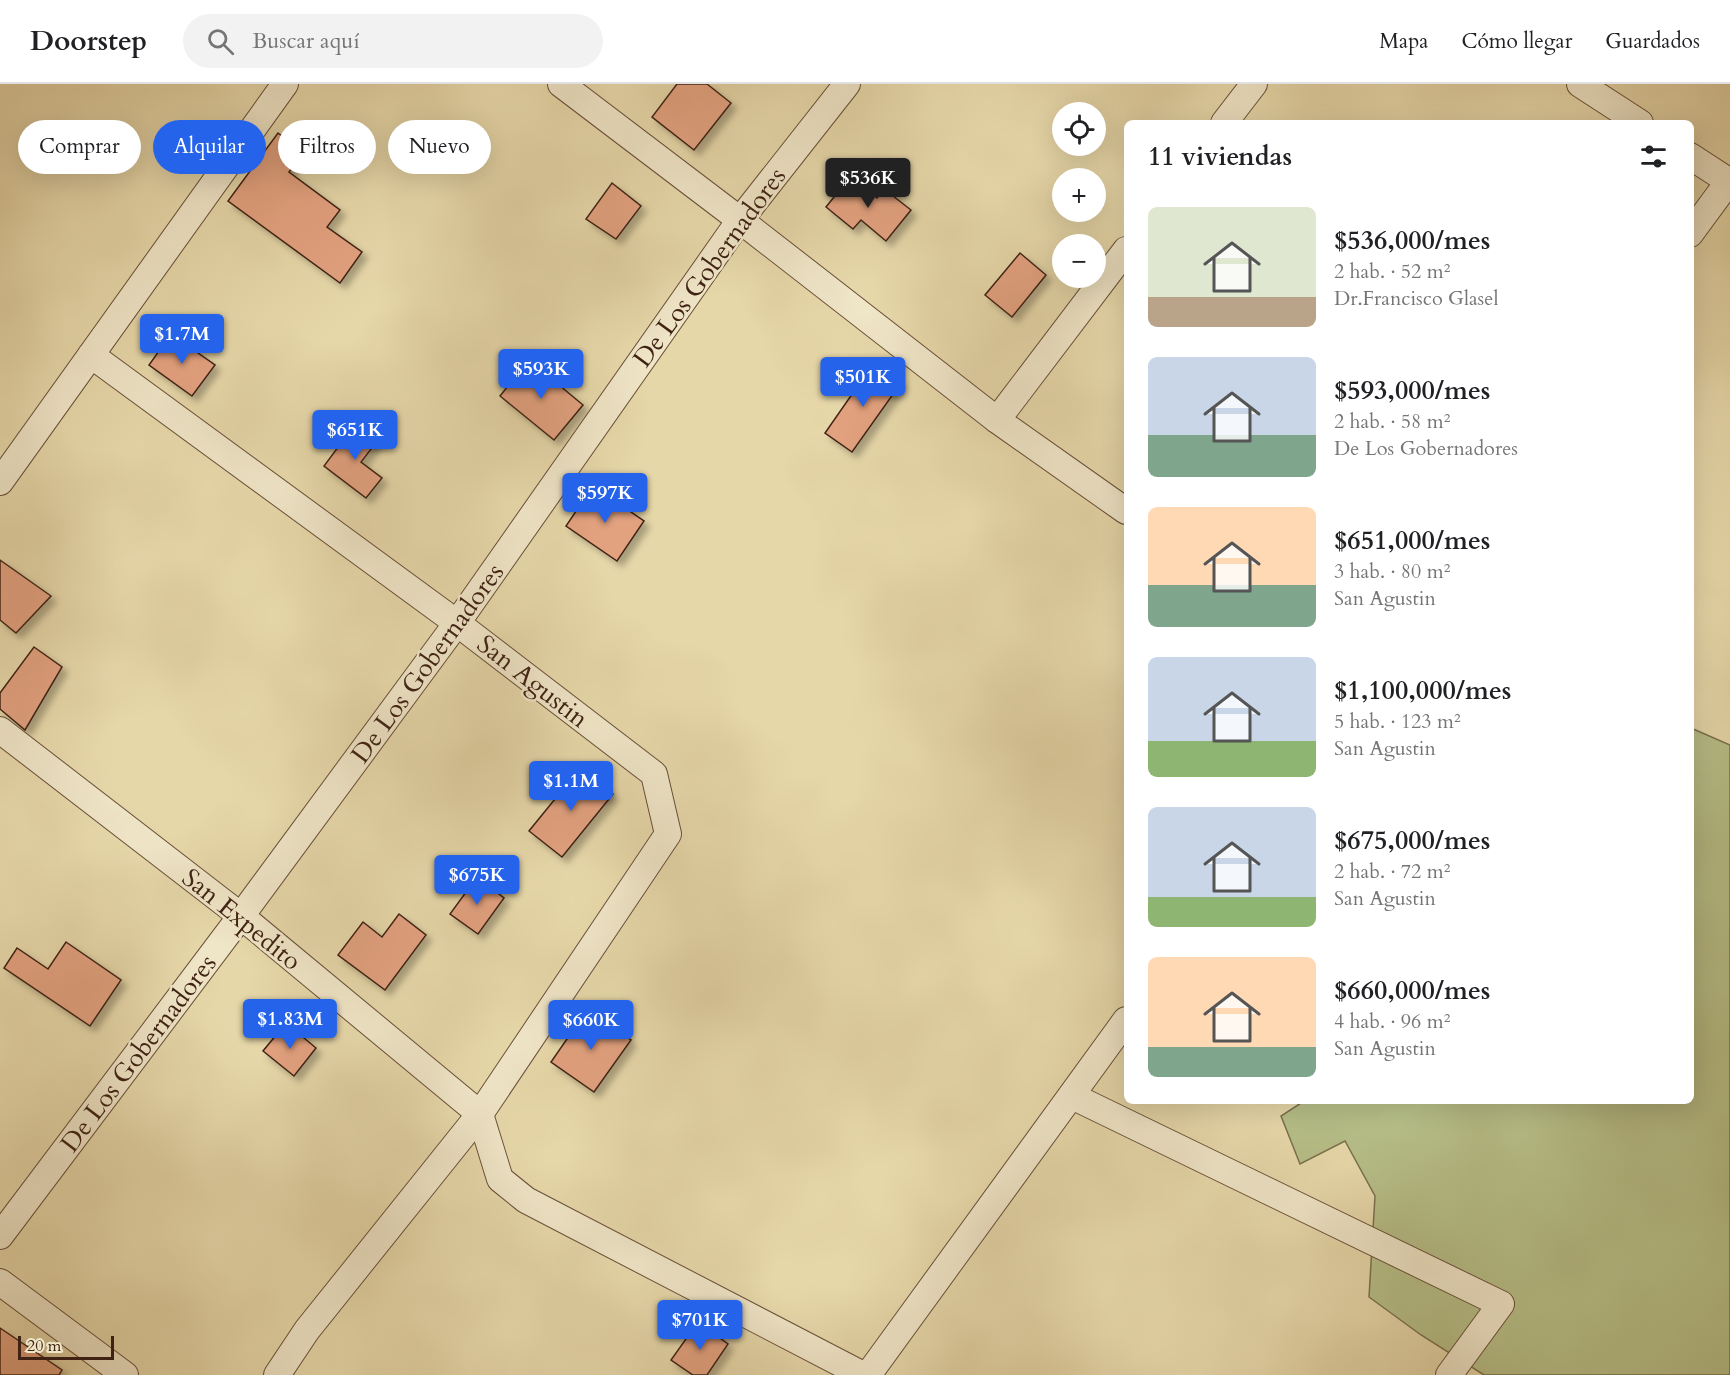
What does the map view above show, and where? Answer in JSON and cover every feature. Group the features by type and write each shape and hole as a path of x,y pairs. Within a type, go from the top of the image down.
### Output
{"street":[{"path":"0,482 285,84"},
{"path":"561,84 997,420 1124,510"},
{"name":"De Los Gobernadores","path":"0,1236 458,623 740,220 847,84"},
{"path":"1226,120 1254,84"},
{"path":"1580,84 1635,120"},
{"path":"1694,159 1729,181 1694,229"},
{"path":"997,420 1124,253"},
{"name":"San Agustin","path":"91,355 458,623 654,774 668,834 480,1114 307,1330 277,1375"},
{"name":"San Expedito","path":"0,730 241,916 480,1114"},
{"path":"868,1375 1124,1023"},
{"path":"1072,1096 1502,1304 1449,1375"},
{"path":"480,1114 500,1179 526,1200 863,1375"},
{"path":"0,1281 125,1375"}],"green space":[{"path":"1694,729 1730,745 1730,1375 1484,1375 1421,1335 1369,1297 1375,1196 1345,1141 1300,1164 1281,1116 1299,1104 1694,1104"}],"building":[{"path":"677,84 707,84 731,103 694,150 652,117"},
{"path":"278,133 278,174 292,174 340,210 327,227 362,252 340,283 228,201 248,174 266,174 266,149"},
{"path":"851,176 877,198 884,189 911,210 886,241 861,220 853,229 826,207"},
{"path":"612,183 641,206 616,239 586,219"},
{"path":"1020,253 1046,275 1012,317 985,295"},
{"path":"171,334 215,365 192,396 149,365"},
{"path":"529,360 583,405 554,440 500,396"},
{"path":"873,364 901,383 852,452 825,433"},
{"path":"356,423 378,440 361,462 382,478 366,498 324,466"},
{"path":"593,486 644,521 617,561 566,526"},
{"path":"0,560 51,596 16,633 0,620"},
{"path":"34,647 62,667 25,730 0,709 0,693"},
{"path":"581,767 613,794 562,857 529,831"},
{"path":"477,877 504,898 478,934 450,914"},
{"path":"399,914 426,935 385,990 338,955 363,922 382,937"},
{"path":"66,942 121,980 90,1026 4,968 17,948 48,969"},
{"path":"587,1010 631,1040 594,1092 551,1062"},
{"path":"286,1023 316,1048 294,1076 263,1051"},
{"path":"698,1322 728,1344 707,1375 693,1375 671,1360"},
{"path":"0,1328 62,1370 59,1375 0,1375"}]}
